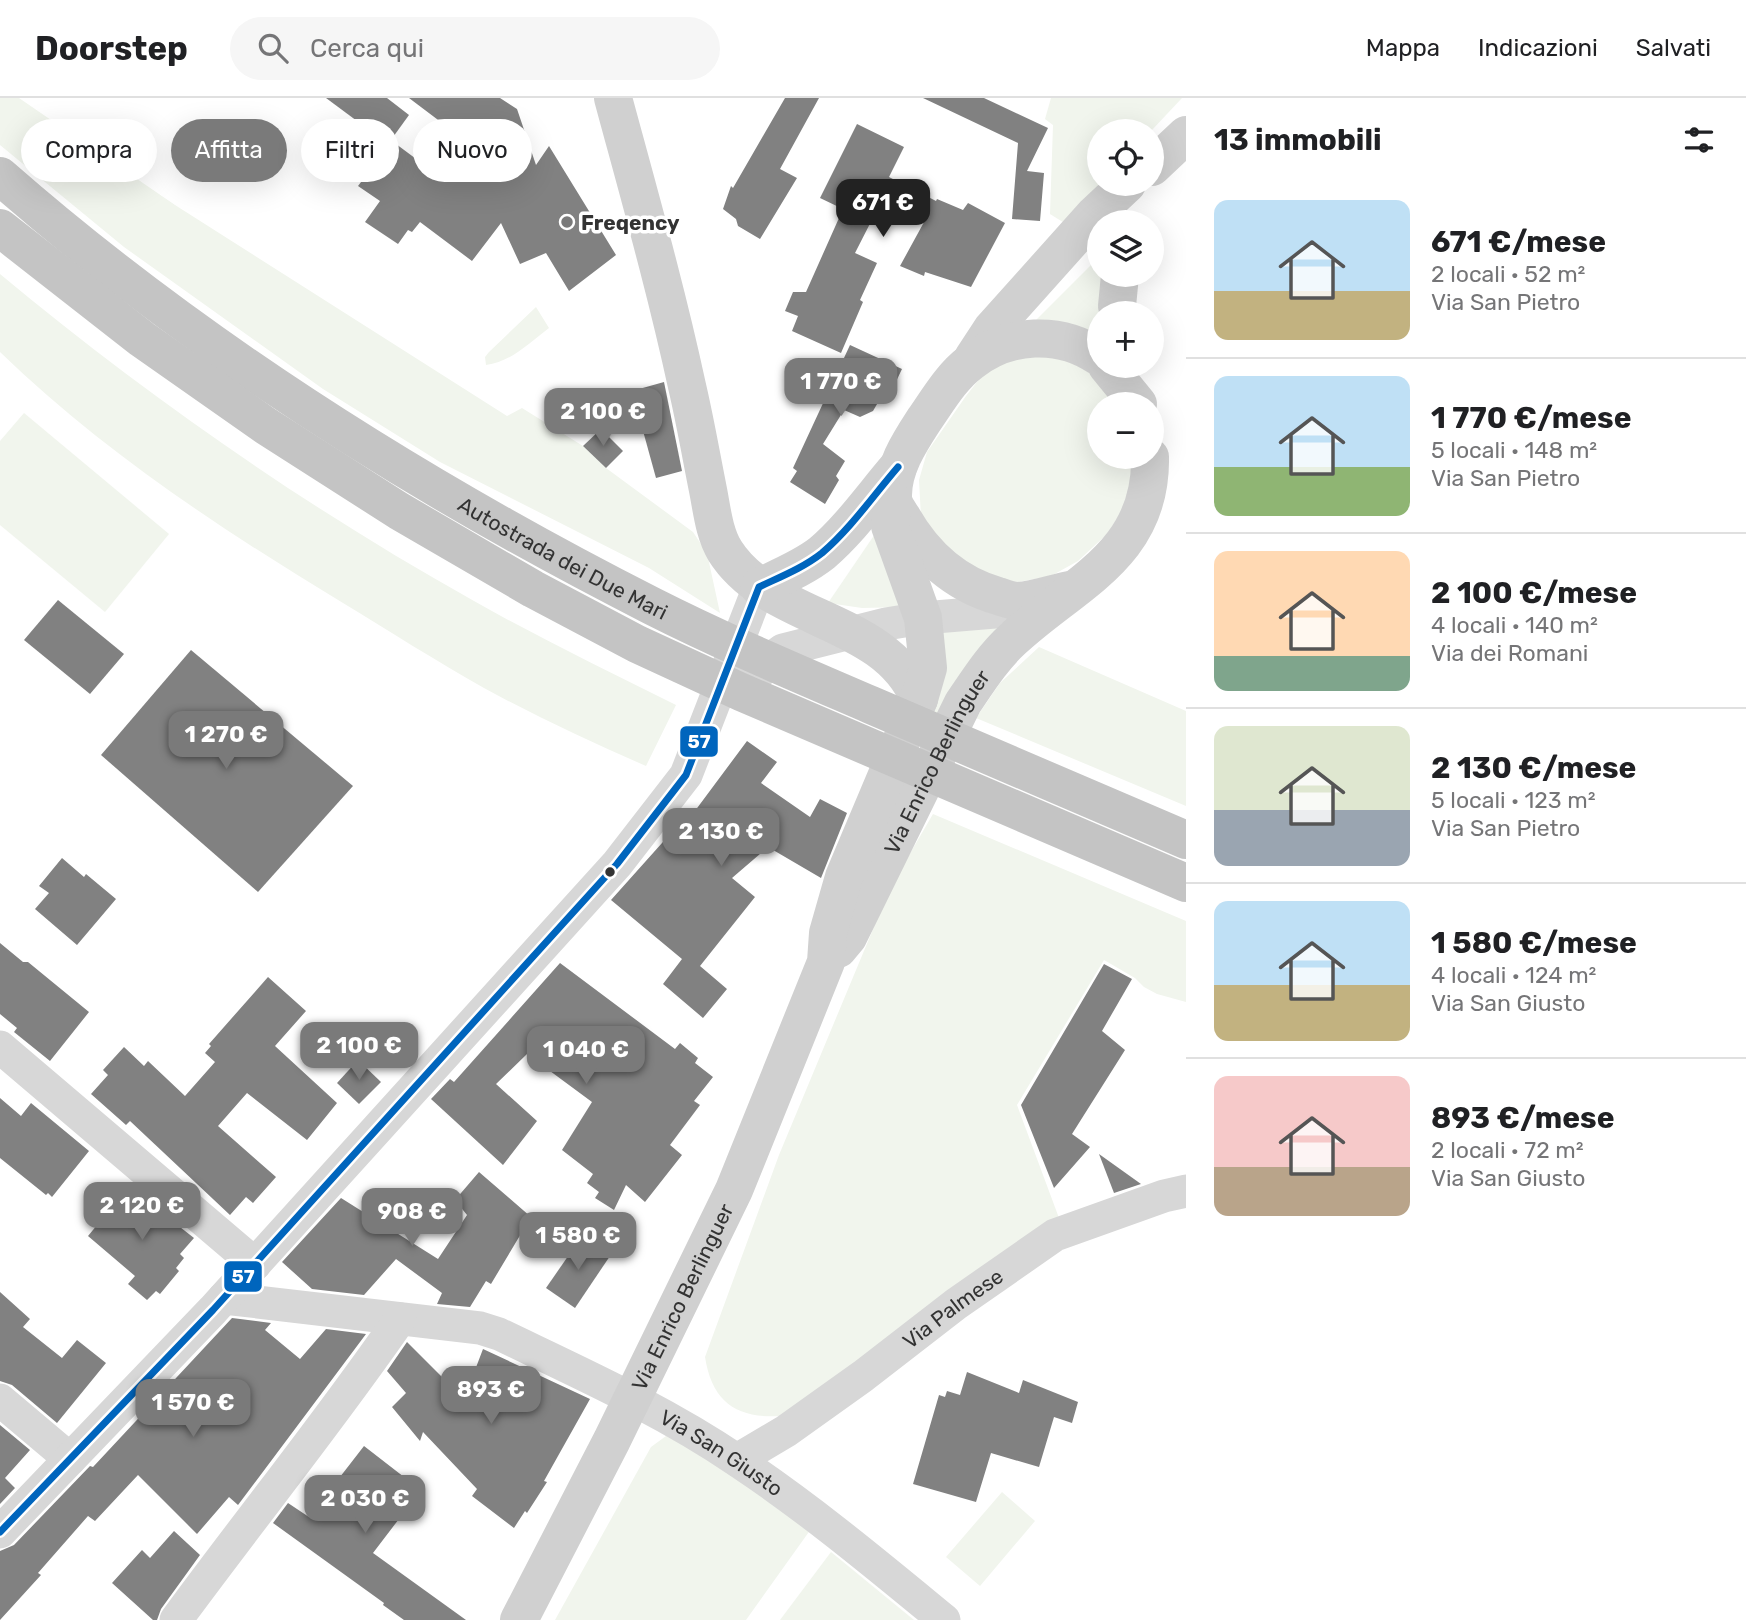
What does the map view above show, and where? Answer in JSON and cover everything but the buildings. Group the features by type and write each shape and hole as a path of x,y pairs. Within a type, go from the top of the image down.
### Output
{"highway":[{"name":"Autostrada dei Due Mari","path":"0,176 164,307 288,394 420,477 553,554 654,607 759,656 1186,840"},
{"name":"Autostrada dei Due Mari","path":"0,228 142,339 267,426 399,511 533,589 660,655 1186,883"}],"main road":[{"path":"613,98 660,273 720,540 734,561 759,587 881,651 913,683 919,699"},
{"path":"1164,156 1186,135"},
{"path":"759,587 820,554 895,484 911,439 944,391 970,363 992,329 1114,196"},
{"path":"970,363 1002,343 1030,338 1063,339 1087,351"},
{"path":"1118,378 1130,392"},
{"name":"Via Enrico Berlinguer","path":"826,962 848,937 963,703 1013,639 1103,567 1132,531 1145,501 1149,469"},
{"path":"895,484 918,541 937,563 963,582 1016,601 1079,588"},
{"name":"Via Enrico Berlinguer","path":"519,1620 734,1190 826,962 828,933 844,877 919,699 928,668 923,618 890,526 895,484"}],"street":[{"path":"686,775 759,587"},
{"path":"0,1532 224,1298 617,864 686,775 703,762 765,663 783,650 886,624 995,612 1016,601"},
{"path":"0,1047 255,1264"},
{"name":"Via Palmese","path":"737,1460 786,1431 956,1304 1055,1235 1164,1196 1186,1191"},
{"name":"Via San Giusto","path":"224,1298 480,1328 499,1334 632,1398 737,1460 832,1528 944,1620"},
{"path":"176,1620 267,1497 352,1390 400,1319"},
{"path":"0,1400 70,1460"}],"shaded area":[{"path":"0,98 19,98 50,119 21,119 21,162 0,145"},
{"path":"1051,98 1182,98 1162,119 1087,119 1087,196 1092,196 1066,224 1050,214 1053,125 1045,119"},
{"path":"45,182 141,182 507,416 522,408 583,446 606,468 693,532 707,553 720,613 649,568 440,462 323,389 124,247"},
{"path":"1087,269 1087,287 1109,287 1109,301 1087,301 1087,346 1023,333"},
{"path":"0,274 171,407 350,528 499,615 676,705 646,766 544,719 448,667 252,546 121,455 79,423 0,352"},
{"path":"536,307 549,328 512,356 486,365 485,357 489,352"},
{"path":"1068,350 1087,367 1087,378 1099,378 1114,392 1087,392 1087,469 1133,469 1127,503 1107,534 1078,561 1051,576 1018,582 988,579 963,569 921,517 919,480 927,452 966,396 988,368 1019,352"},
{"path":"24,413 169,534 105,612 0,525 0,441"},
{"path":"877,531 907,607 862,608 828,603"},
{"path":"1013,623 937,721 928,718 935,629"},
{"path":"1039,647 1186,711 1186,806 976,718 1000,683"},
{"path":"933,814 1186,921 1186,1002 1157,994 1104,960 1017,1105 1059,1218 781,1416 739,1411 721,1396 714,1386 705,1357 779,1155 891,886"},
{"path":"666,1436 743,1474 811,1529 746,1620 555,1620 651,1447"},
{"path":"1002,1492 1035,1521 980,1586 946,1557"},
{"path":"831,1552 914,1620 780,1620"}],"transit line":[{"name":"57","path":"0,1532 213,1310 617,864 686,775 759,587 799,568 822,553 898,467"}],"place":[{"name":"Freqency","path":"567,222"}]}
